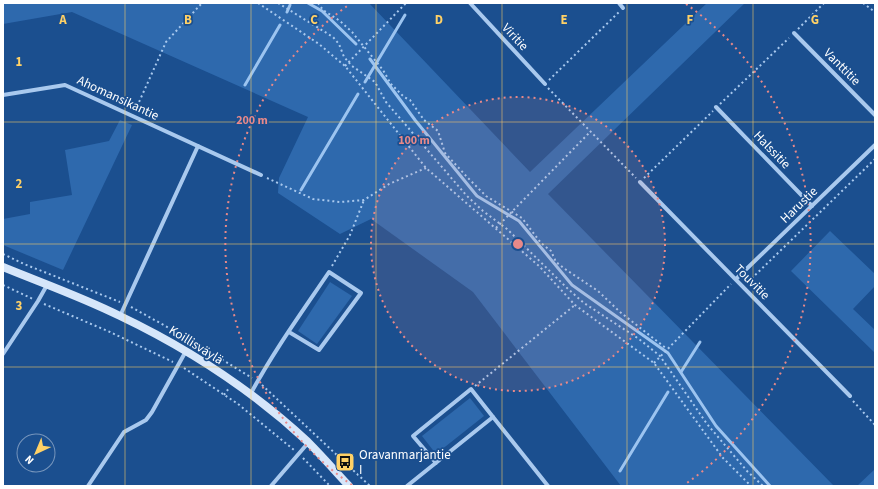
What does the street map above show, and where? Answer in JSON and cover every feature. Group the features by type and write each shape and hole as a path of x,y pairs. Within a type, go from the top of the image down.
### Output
{"street":[{"name":"Viritie","path":"470,3 545,84"},
{"path":"619,3 623,8"},
{"name":"Vanttitie","path":"794,33 875,115"},
{"name":"Ahomansikantie","path":"3,95 65,85 260,175"},
{"name":"Halssitie","path":"716,107 812,206"},
{"name":"Harustie","path":"736,279 875,144"},
{"path":"120,316 198,146"},
{"name":"Touvitie","path":"640,182 744,286 850,396"},
{"name":"Koillisväylä","path":"3,267 120,316 186,351 250,395 308,442 349,486"},
{"path":"250,395 289,332 329,272 361,293 319,350 289,332"},
{"path":"3,354 38,302 47,285"},
{"path":"88,486 124,432 146,420 152,412 186,351"},
{"path":"436,463 414,436 471,389 548,486"},
{"path":"407,486 493,417"},
{"path":"271,486 308,442"}],"path":[{"path":"133,116 166,42 202,3"},
{"path":"258,3 319,44 345,66 426,168 539,266 575,305 654,363 723,458 751,486"},
{"path":"278,3 333,37 339,44 342,54 349,62 375,82 386,102 466,195 483,211 507,228 584,303 634,336 660,356 707,424 747,471 763,486"},
{"path":"318,3 324,10 340,21 364,47 391,84 404,97 410,100 424,120 438,131 445,153 486,196 499,206 513,211 522,218 541,243 551,252 556,262 598,291 620,312 667,349"},
{"path":"345,66 406,3"},
{"path":"623,8 545,84 640,182 824,3"},
{"path":"863,3 875,12"},
{"path":"496,228 590,132"},
{"path":"744,286 875,159"},
{"path":"260,175 313,199 340,202 364,200 389,184 426,168"},
{"path":"329,272 350,235 364,200"},
{"path":"654,363 736,279"},
{"path":"471,389 575,305"},
{"path":"850,396 875,425"}],"shaded area":[{"path":"3,3 369,3 530,172 707,3 745,3 548,194 834,486 621,486 473,292 371,219 340,234 278,193 279,178 308,117 72,12 3,24"},
{"path":"120,120 132,125 63,270 3,245 3,219 30,214 30,202 72,195 65,150 109,141"},
{"path":"830,231 875,274 875,286 853,309 875,330 875,353 791,271"},
{"path":"330,282 352,296 317,344 298,331"},
{"path":"470,398 484,416 436,454 422,436"},
{"path":"875,469 875,486 857,486"}],"waterway":[{"path":"308,3 322,11 356,44"},
{"path":"287,12 290,5"},
{"path":"365,82 405,15"},
{"path":"245,85 280,25"},
{"path":"370,59 415,120 477,196 519,221 572,285 668,353 716,426 770,486"},
{"path":"301,190 358,94"},
{"path":"681,372 700,342"},
{"path":"620,471 668,392"}],"place":[{"name":"Oravanmarjantie I","path":"345,462"}]}
